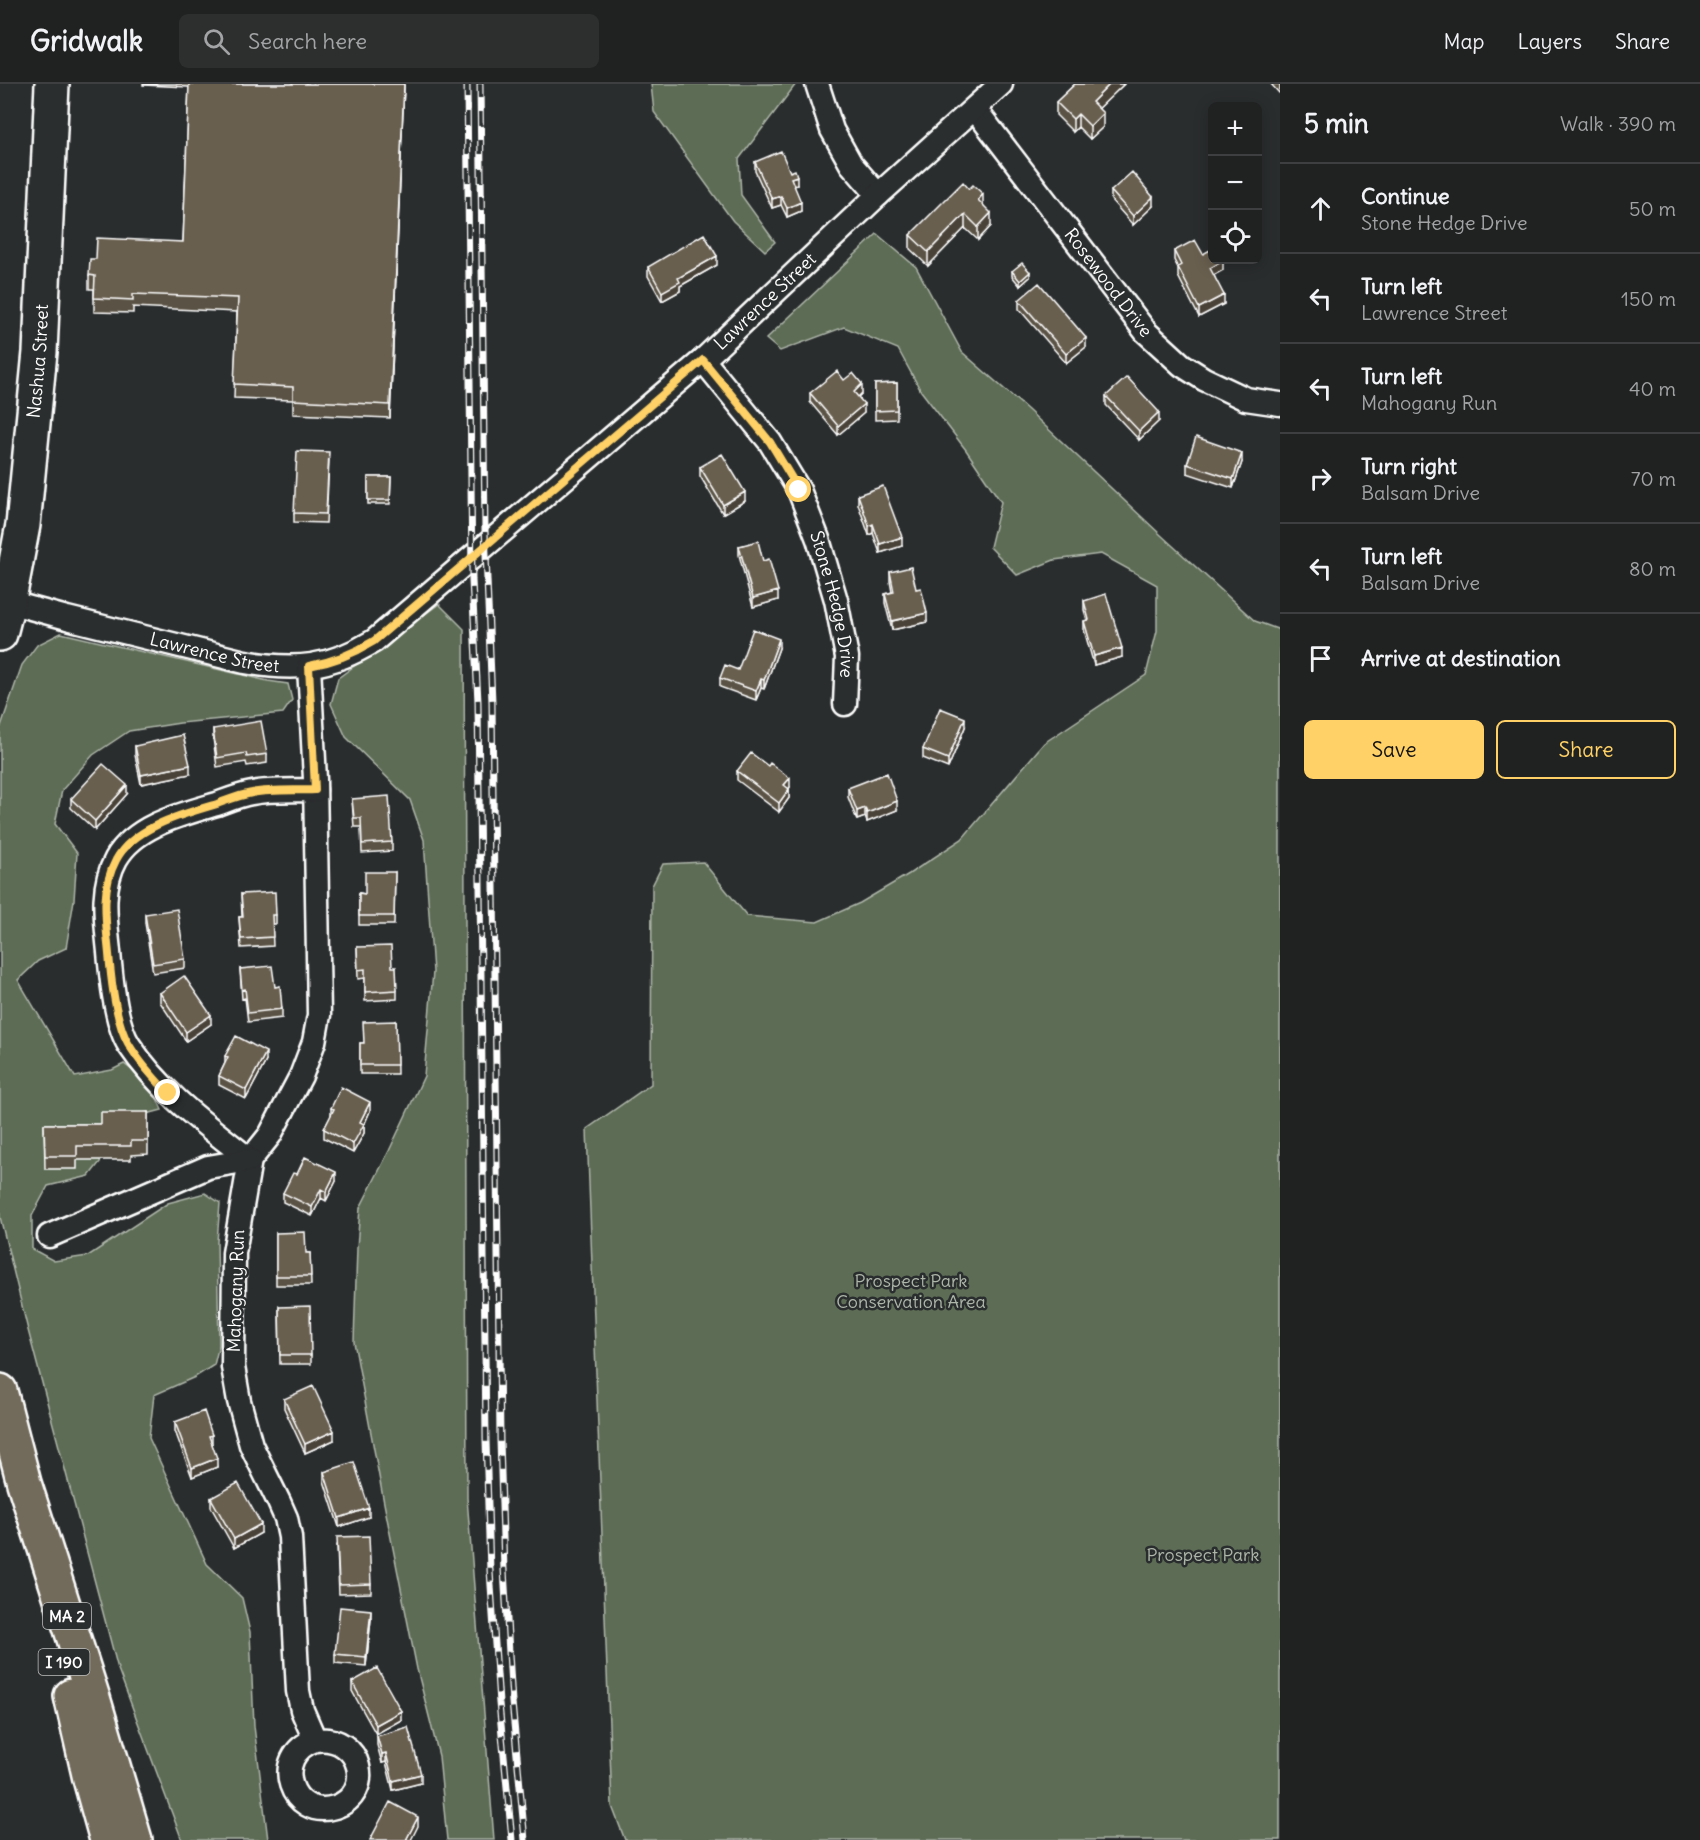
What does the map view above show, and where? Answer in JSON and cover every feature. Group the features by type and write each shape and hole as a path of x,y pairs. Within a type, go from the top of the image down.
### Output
{"highway":[{"name":"MA 2","path":"0,1391 24,1483 93,1698 135,1840"},
{"name":"I 190","path":"24,1483 90,1779 107,1840"}],"main road":[{"name":"Nashua Street","path":"0,634 23,525 40,352 52,84"}],"street":[{"path":"817,84 832,130 851,164 878,195"},
{"name":"Lawrence Street","path":"9,599 23,606 245,663 272,667 309,666 353,654 374,641 703,360 878,195 1001,84"},
{"name":"Rosewood Drive","path":"975,109 1146,332 1182,365 1204,379 1246,399 1280,404"},
{"name":"Stone Hedge Drive","path":"703,360 770,442 799,490 818,539 837,600 847,657 845,704"},
{"name":"Mahogany Run","path":"309,666 315,790 320,1015 314,1042 301,1076 270,1135 250,1160 234,1253 233,1367 239,1401 251,1444 286,1518 290,1537 298,1691 302,1710 315,1740"},
{"path":"250,1160 168,1093 146,1069 127,1042 116,1007 111,973 105,891 115,861 123,848 152,828 181,815 252,793 315,790"},
{"path":"49,1236 208,1167 250,1160"}],"green space":[{"path":"651,84 796,84 739,159 741,195 775,242 765,251 733,221 654,112"},
{"name":"Prospect Park Conservation Area","path":"877,234 916,267 962,352 1028,410 1255,621 1280,630 1280,1840 625,1840 612,1806 587,1129 651,1084 652,886 663,864 703,862 747,916 817,922 860,903 962,839 1044,743 1146,675 1157,631 1157,585 1101,554 1054,560 1017,575 990,547 1001,502 966,450 921,391 898,349 844,327 780,351 766,339"},
{"path":"439,604 464,629 467,1498 494,1840 447,1840 439,1756 417,1669 354,1342 360,1208 424,1076 433,972 424,840 410,800 346,737 331,704 338,678"},
{"path":"61,633 288,684 292,700 283,713 180,723 129,731 93,755 62,790 55,824 77,853 74,900 66,948 38,961 18,980 75,1077 112,1070 124,1064 151,1085 162,1110 143,1115 111,1148 89,1176 48,1186 32,1216 32,1249 54,1261 88,1256 168,1203 205,1193 220,1203 217,1242 219,1345 214,1365 195,1377 154,1395 149,1438 207,1564 242,1598 250,1632 254,1726 268,1840 182,1840 118,1669 0,1217 0,729 22,665 37,645"}],"building":[{"path":"189,84 404,84 390,405 293,400 293,387 234,384 238,298 133,294 133,300 94,298 95,276 89,275 90,259 96,259 97,238 183,242"},
{"path":"1075,84 1110,84 1092,102 1103,113 1090,126 1078,114 1073,119 1056,102"},
{"path":"781,151 790,172 795,170 797,176 791,178 801,202 787,208 781,196 772,199 755,162"},
{"path":"1132,172 1153,197 1133,216 1111,191"},
{"path":"963,182 969,189 973,185 983,194 978,200 991,213 978,227 965,214 928,252 910,235"},
{"path":"704,234 717,256 678,278 680,282 662,292 648,267"},
{"path":"1195,240 1203,254 1208,251 1208,264 1217,264 1210,268 1224,295 1199,308 1178,267 1181,265 1174,251"},
{"path":"1022,263 1030,272 1020,281 1012,271"},
{"path":"1039,283 1086,338 1066,354 1019,300"},
{"path":"837,371 844,380 853,373 862,384 854,392 864,404 838,426 810,393"},
{"path":"1127,377 1159,412 1139,431 1106,396"},
{"path":"897,383 897,410 875,411 875,384"},
{"path":"1196,437 1242,453 1233,479 1187,464"},
{"path":"297,451 329,452 326,514 294,513"},
{"path":"722,454 745,492 723,505 700,467"},
{"path":"368,477 391,477 390,500 368,500"},
{"path":"883,486 902,537 880,544 873,524 869,526 858,495"},
{"path":"758,541 763,561 769,559 778,591 753,598 739,546"},
{"path":"911,567 916,589 921,588 927,613 892,621 885,594 894,592 890,572"},
{"path":"1106,594 1122,648 1094,656 1084,621 1089,620 1084,601"},
{"path":"753,629 779,639 764,680 761,679 756,691 720,678 725,665 738,670"},
{"path":"940,708 965,718 948,759 923,749"},
{"path":"261,721 267,754 247,757 246,753 217,758 213,729"},
{"path":"183,735 190,765 141,775 135,746"},
{"path":"751,753 768,766 770,763 790,778 784,785 789,789 779,803 737,771"},
{"path":"103,764 127,785 95,821 71,799"},
{"path":"887,773 897,801 867,813 865,808 857,811 848,788"},
{"path":"389,796 392,842 362,844 361,818 354,818 352,799"},
{"path":"365,872 395,872 394,916 359,916 359,893 365,894"},
{"path":"275,892 276,915 272,915 273,937 241,939 239,917 243,917 241,894"},
{"path":"177,909 185,959 153,964 145,914"},
{"path":"391,946 392,967 396,967 397,990 365,992 365,969 358,970 357,947"},
{"path":"272,966 275,987 280,986 282,1009 248,1013 240,969"},
{"path":"184,976 211,1015 186,1032 160,993"},
{"path":"396,1021 397,1065 360,1065 360,1043 364,1043 363,1022"},
{"path":"236,1036 266,1052 246,1090 219,1076 228,1057 225,1056"},
{"path":"341,1087 370,1102 360,1122 364,1124 353,1144 324,1129"},
{"path":"101,1112 148,1112 148,1141 131,1141 131,1146 77,1146 77,1156 45,1156 44,1124 101,1124"},
{"path":"305,1157 336,1172 326,1192 321,1189 312,1207 283,1193 293,1173 297,1174"},
{"path":"305,1232 306,1253 310,1253 311,1276 276,1276 276,1233"},
{"path":"310,1306 311,1355 280,1355 279,1307"},
{"path":"313,1386 334,1431 305,1444 284,1399"},
{"path":"204,1411 212,1435 209,1436 217,1458 192,1468 175,1422"},
{"path":"354,1462 369,1508 339,1518 324,1472"},
{"path":"238,1483 261,1524 234,1539 211,1498"},
{"path":"369,1536 371,1584 339,1585 337,1537"},
{"path":"340,1607 371,1610 366,1657 335,1654"},
{"path":"377,1668 401,1711 376,1725 352,1682"},
{"path":"408,1727 421,1774 393,1781 386,1753 382,1754 377,1736"},
{"path":"390,1802 418,1817 406,1840 370,1840"}],"railway":[{"path":"467,84 472,580 478,702 486,1440 490,1571 512,1840"},
{"path":"480,84 485,530 492,702 500,1440 504,1570 512,1702 525,1840"}],"route":[{"path":"168,1093 146,1069 127,1042 116,1007 105,891 115,861 123,848 152,828 181,815 252,793 315,790 309,666 353,654 374,641 703,360 770,442 799,490"}],"park label":[{"name":"Prospect Park","path":"1203,1555"}]}
